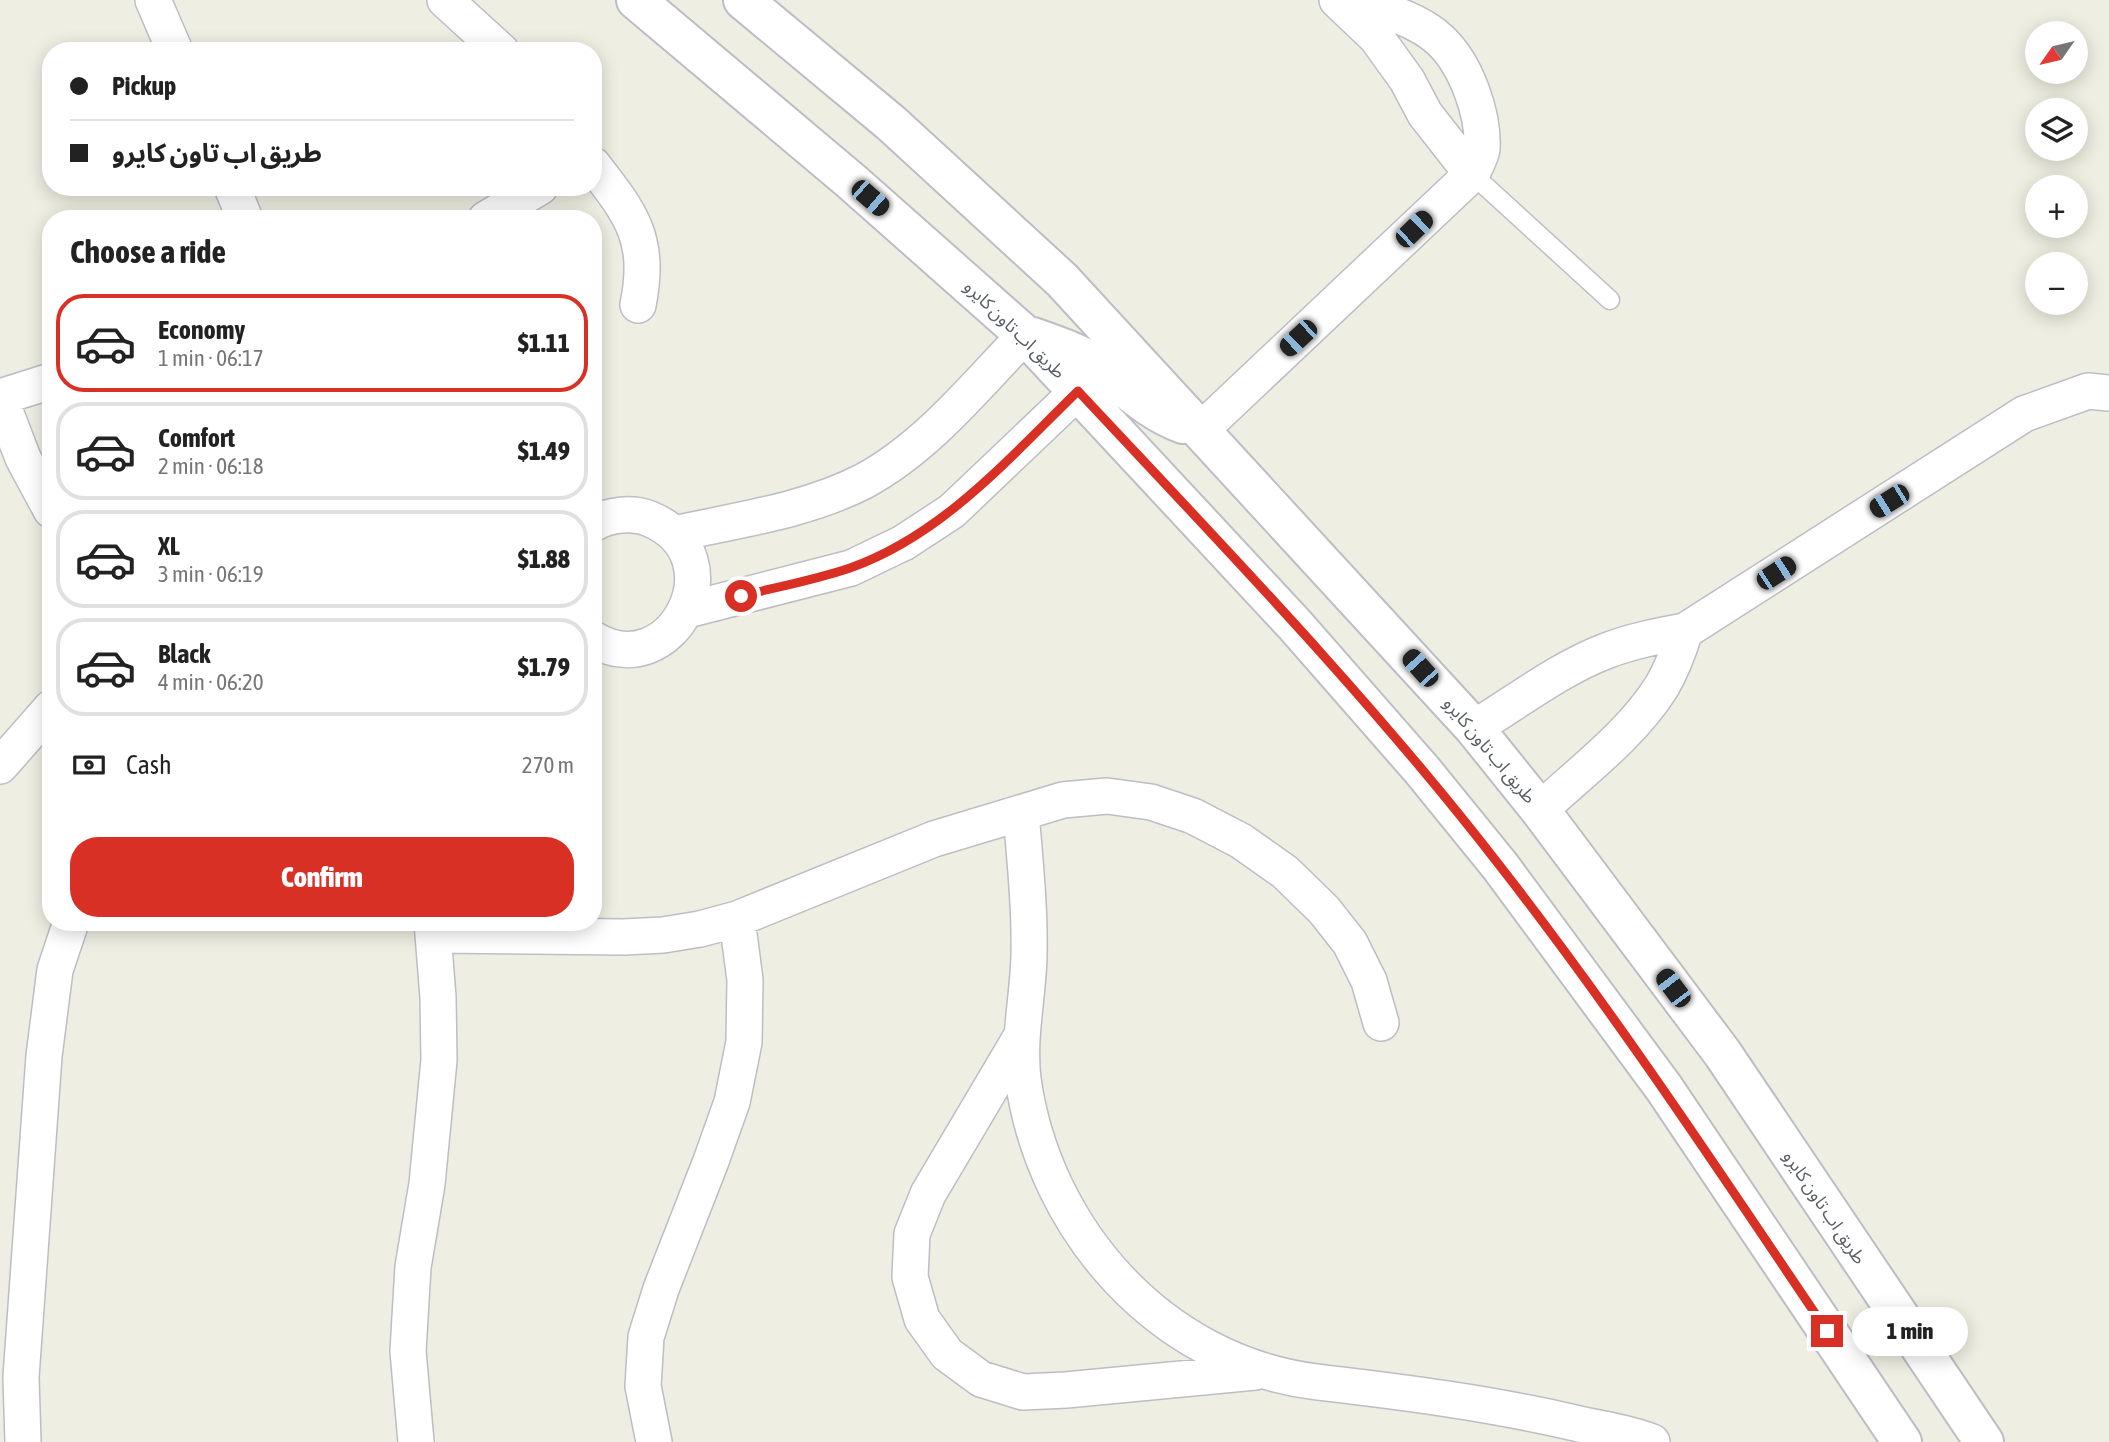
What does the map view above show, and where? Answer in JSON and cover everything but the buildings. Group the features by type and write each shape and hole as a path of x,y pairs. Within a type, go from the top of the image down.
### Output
{"street":[{"path":"153,0 171,42"},
{"path":"445,0 491,42"},
{"name":"طريق اب تاون كايرو","path":"636,0 851,181 1025,335 1295,625 1422,770 1500,866 1664,1088 1902,1442"},
{"name":"طريق اب تاون كايرو","path":"743,0 891,123 1062,280 1202,429 1474,729 1540,810 1723,1054 1983,1442"},
{"path":"1337,0 1376,37 1407,80 1425,114 1472,174"},
{"path":"674,534 821,499 864,480 903,455 929,432 1025,335 1087,359 1144,405 1162,416 1202,429 1472,174 1482,151 1479,115 1469,79 1440,40 1398,14 1352,0"},
{"path":"602,177 632,220 642,248 644,276 638,305"},
{"path":"501,210 525,196"},
{"path":"42,384 0,397 23,458 42,493"},
{"path":"687,610 851,568 903,543 952,512 1078,391"},
{"path":"1474,729 1579,663 1631,642 1685,631 2024,414 2088,391 2109,393"},
{"path":"602,520 630,514 646,517 674,534 686,551 692,570 693,591 687,610 678,625 665,636 632,648 614,647 602,642"},
{"path":"1540,810 1646,709 1663,685 1676,659 1685,631"},
{"path":"0,766 42,718"},
{"path":"531,931 663,935 701,929 737,919 934,839 1063,800 1107,796 1151,802 1193,816 1241,841 1285,872 1331,918 1350,943 1369,981 1381,1023"},
{"path":"1021,813 1029,921 1021,1037 1029,1115 1041,1152 1063,1203 1092,1250 1128,1292 1171,1326 1219,1354 1265,1371 1313,1381 1512,1408 1652,1442"},
{"path":"654,1442 643,1386 646,1337 661,1289 732,1102 744,1042 745,980 737,919"},
{"path":"23,1442 21,1377 44,1056 55,970 68,931"},
{"path":"416,1442 408,1351 413,1267 427,1184 439,1060 432,931"},
{"path":"1021,1037 928,1194 912,1234 909,1277 915,1298 922,1319 947,1354 981,1379 1023,1392 1265,1371"},
{"path":"0,1416 21,1377"}],"lane":[{"path":"1472,174 1610,300"}],"route":[{"path":"741,596 851,568 903,543 952,512 1078,391 1295,625 1422,770 1500,866 1664,1088 1827,1331"}]}
